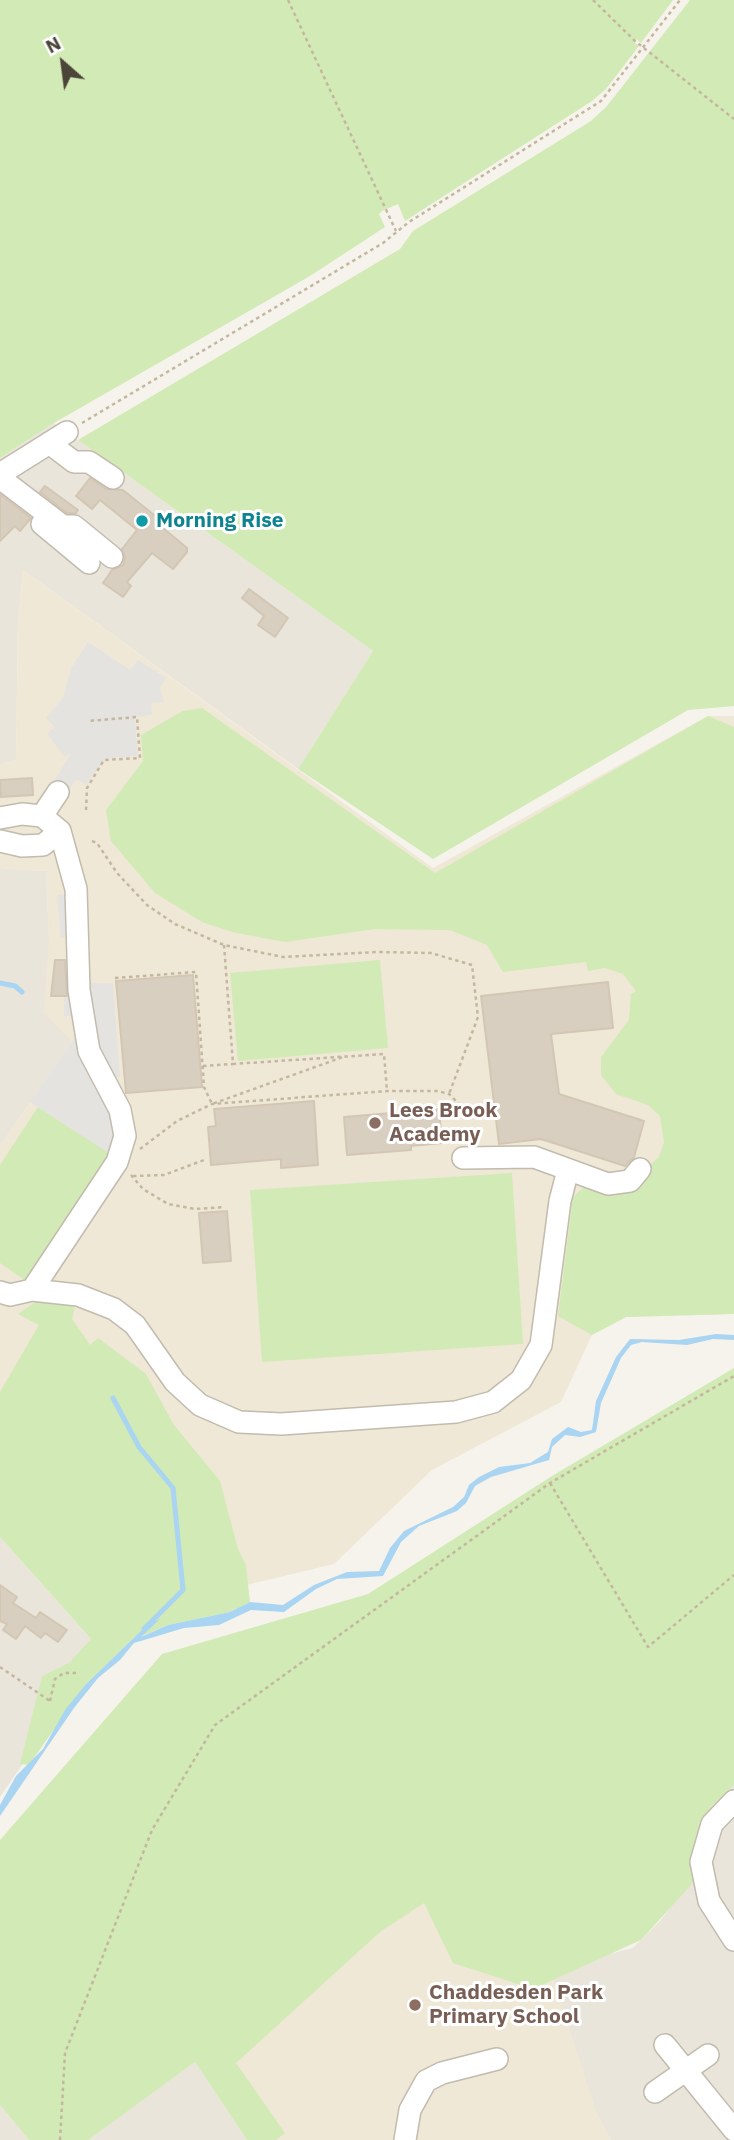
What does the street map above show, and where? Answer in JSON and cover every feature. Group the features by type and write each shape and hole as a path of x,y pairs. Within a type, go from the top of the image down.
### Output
{"street":[{"path":"112,557 74,526 63,526 0,476 58,437 74,461 89,462 113,478"},
{"path":"0,489 89,563"},
{"path":"42,816 58,792"},
{"path":"0,818 22,814 42,816 60,831 76,889 79,990 89,1051 120,1110 125,1127 124,1169 32,1290"},
{"path":"0,841 22,846 43,845 60,831"},
{"path":"463,1158 534,1157 616,1185 630,1181 640,1169"},
{"path":"0,1292 9,1295 32,1290 78,1295 114,1309 135,1325 175,1382 200,1405 239,1422 281,1424 456,1412 493,1402 521,1380 541,1345 560,1201 568,1170"},
{"path":"734,1801 712,1824 701,1862 709,1901 734,1940"},
{"path":"665,2045 687,2069 718,2114 734,2130"},
{"path":"655,2092 708,2055"},
{"path":"405,2140 410,2110 426,2081 442,2073 497,2059"}],"path":[{"path":"288,0 396,225 396,232"},
{"path":"593,0 644,48 734,119"},
{"path":"58,437 396,232 601,101 680,0"},
{"path":"86,810 87,788 104,760 140,758 137,718 89,721"},
{"path":"92,841 97,843 117,873 147,905 174,924 225,946 283,957 377,952 431,953 472,965 478,1017 449,1094"},
{"path":"225,946 233,1064"},
{"path":"115,978 196,972 204,1087 212,1104"},
{"path":"203,1066 384,1054 387,1091"},
{"path":"224,1207 195,1209 168,1203 143,1189 124,1169 125,1160 177,1121 212,1104 344,1057"},
{"path":"212,1104 387,1091 438,1091 449,1094 459,1104"},
{"path":"124,1169 164,1175 204,1160"},
{"path":"60,2140 65,2053 152,1830 215,1725 551,1483 734,1376"},
{"path":"551,1483 648,1647 734,1575"},
{"path":"0,1667 50,1701 55,1679 64,1673 76,1672"}],"shaded area":[{"path":"54,423 373,651 298,769 23,570 18,624 16,760 0,765 0,458"},
{"name":"Lees Brook Academy","path":"23,570 433,868 708,716 734,716 734,1314 626,1317 592,1335 561,1402 432,1470 334,1564 155,1607 0,1537 0,1146 72,1042 44,1013 49,938 46,871 0,868 0,765 16,760 18,624"},
{"path":"88,642 130,670 138,660 166,678 160,687 164,702 151,703 152,715 135,717 138,756 105,759 86,785 76,779 67,794 46,794 72,752 65,757 47,734 55,727 46,718 63,698 71,669"},
{"path":"0,868 46,871 49,938 72,1042 0,1146"},
{"path":"69,894 89,983 113,983 120,1077 110,1078 118,1115 112,1155 30,1102 78,1033 78,1016 64,1016 64,996 69,995 69,937 61,938 57,895"},
{"path":"0,1537 106,1656 60,1710 0,1797"},
{"path":"734,1784 734,2140 611,2140 596,2113 553,1980 578,1962 633,1948 660,1921 687,1885 705,1815"},
{"name":"Chaddesden Park Primary School","path":"442,1891 549,1965 596,2113 611,2140 247,2140 195,2062 372,1926"},
{"path":"195,2062 247,2140 87,2140"},
{"path":"0,2105 29,2140 0,2140"}],"green space":[{"path":"0,0 673,0 641,43 636,39 634,42 639,46 606,89 592,101 405,221 398,204 382,211 379,214 385,227 310,276 54,423 0,458"},
{"path":"690,0 734,0 734,706 688,710 433,859 298,769 373,651 78,440 400,249 413,231 591,121 607,106"},
{"path":"202,708 435,873 708,716 734,727 734,1314 626,1317 592,1335 558,1316 573,1197 585,1186 648,1167 659,1157 664,1142 660,1116 648,1105 616,1094 601,1075 601,1057 629,1020 631,994 636,991 623,974 605,968 588,971 586,962 503,972 487,945 450,930 375,929 285,942 232,932 202,922 155,893 111,841 106,810 143,761 141,735 183,711"},
{"path":"380,960 388,1048 238,1061 230,973"},
{"path":"38,1107 112,1155 26,1281 0,1263 0,1165"},
{"path":"512,1173 523,1344 262,1362 250,1190"},
{"path":"38,1300 76,1302 72,1319 90,1345 98,1338 146,1374 174,1425 220,1481 238,1549 246,1565 250,1602 230,1612 168,1625 140,1637 159,1619 144,1628 86,1684 29,1765 20,1764 42,1676 69,1663 91,1639 0,1537 0,1392 39,1325 18,1314"},
{"path":"734,1368 734,1785 711,1807 701,1825 695,1844 695,1878 641,1940 533,1989 453,1963 424,1903 380,1932 236,2063 285,2133 276,2140 247,2140 195,2062 88,2140 29,2140 0,2105 0,1840 162,1654 368,1594 552,1476"}],"water":[{"path":"716,1334 734,1335 734,1340 713,1339 687,1345 642,1342 631,1345 621,1358 601,1403 596,1432 580,1437 565,1435 552,1447 549,1460 491,1477 475,1486 466,1503 457,1511 419,1526 401,1542 383,1576 337,1579 316,1589 284,1612 251,1610 219,1625 184,1628 134,1643 120,1660 98,1678 74,1708 0,1816 0,1805 16,1776 43,1749 65,1710 86,1684 144,1628 161,1618 141,1637 168,1625 230,1612 250,1602 283,1605 314,1585 347,1572 379,1571 390,1548 404,1531 453,1507 464,1497 469,1485 479,1477 499,1467 530,1463 548,1452 552,1439 568,1427 581,1432 592,1430 596,1401 616,1357 630,1339 679,1340"}],"building":[{"name":"Morning Rise","path":"90,478 106,489 123,490 159,519 157,523 187,548 187,552 173,569 152,553 127,582 131,586 123,597 103,583 112,570 123,565 125,558 122,549 137,530 100,500 92,509 76,496"},
{"path":"45,486 78,510 76,513 67,513 40,492"},
{"path":"0,494 31,518 20,531 15,526 0,541"},
{"path":"249,589 288,618 275,637 258,625 264,616 242,598"},
{"path":"32,778 33,795 1,797 0,780"},
{"path":"55,960 65,960 67,996 51,996"},
{"path":"193,975 202,1087 126,1093 116,981"},
{"path":"608,982 613,1028 551,1034 559,1094 644,1121 634,1157 625,1166 541,1139 499,1144 481,996"},
{"path":"314,1101 318,1165 281,1168 281,1159 211,1165 208,1127 216,1126 214,1109"},
{"path":"439,1109 442,1143 411,1146 411,1150 347,1155 344,1117"},
{"path":"227,1211 231,1261 203,1263 199,1213"},
{"path":"0,1585 17,1597 13,1603 36,1618 40,1612 67,1630 58,1642 45,1633 41,1638 25,1626 16,1639 3,1630 7,1624 0,1621"}],"waterway":[{"path":"0,983 15,986 22,992"},
{"path":"113,1398 139,1447 173,1488 183,1590 144,1629"}],"place":[{"name":"Morning Rise","path":"142,521"},
{"name":"Lees Brook Academy","path":"375,1123"},
{"name":"Chaddesden Park Primary School","path":"415,2005"}]}
